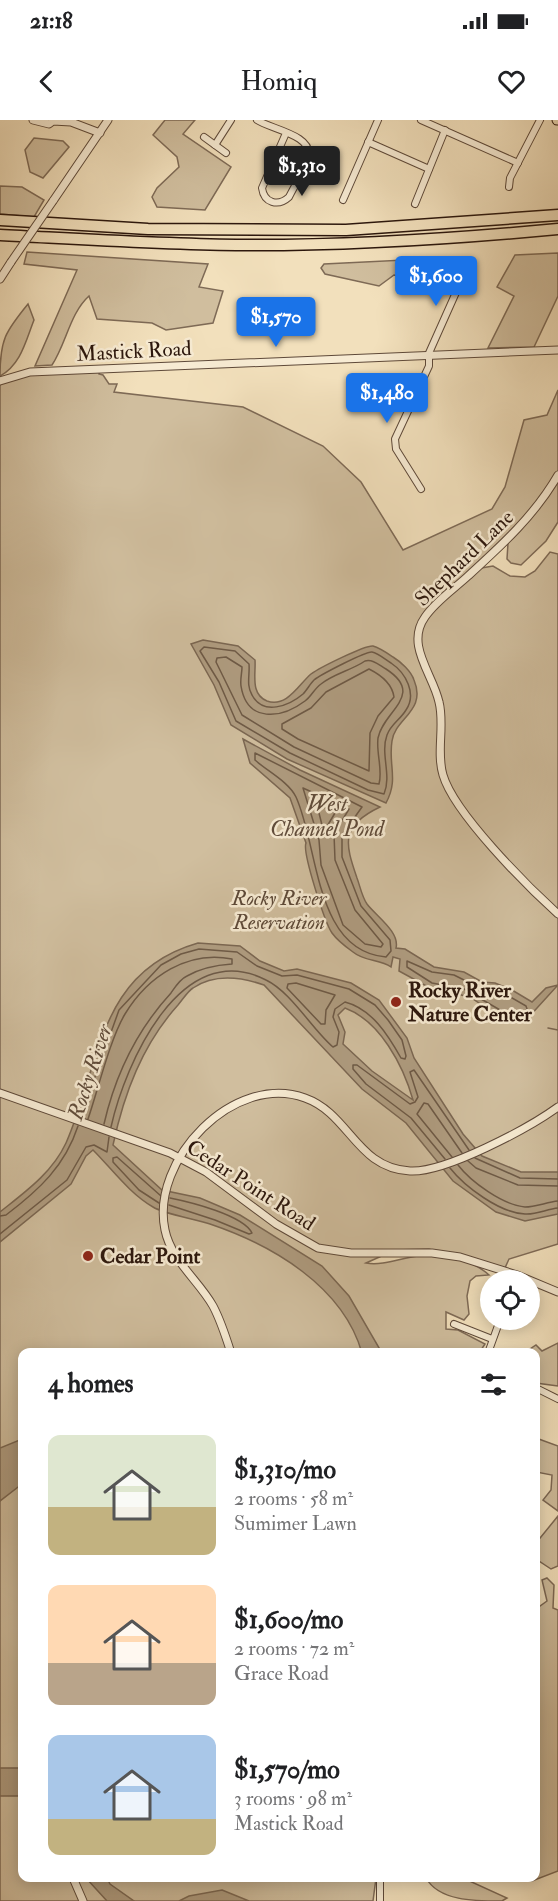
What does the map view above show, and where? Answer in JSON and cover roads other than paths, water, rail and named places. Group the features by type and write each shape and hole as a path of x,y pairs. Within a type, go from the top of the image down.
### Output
{"highway":[{"path":"0,220 148,229 346,230 558,215"},
{"path":"0,235 143,243 238,245 465,238 558,229"}],"street":[{"path":"33,120 49,124 53,120 71,122 100,133"},
{"path":"0,279 108,120"},
{"path":"215,145 231,120"},
{"path":"257,120 300,139 307,148 308,157 289,197 284,202 272,203 264,197 262,188 286,133"},
{"path":"343,200 378,120"},
{"path":"422,120 518,163"},
{"path":"509,187 518,163 540,120"},
{"path":"415,204 446,130"},
{"path":"204,138 226,153"},
{"path":"368,142 429,169"},
{"path":"421,489 396,449 395,439 429,366 429,353 462,279 463,266"},
{"name":"Mastick Road","path":"0,381 30,372 429,353 558,350"},
{"name":"Shephard Lane","path":"558,475 535,510 516,531 430,610 419,628 417,642 439,702 442,773 447,786 470,819 558,914"},
{"name":"Cedar Point Road","path":"0,1093 180,1158 206,1172 302,1241 318,1248 351,1254 432,1253 460,1257 495,1270"},
{"path":"229,1348 213,1307 169,1242 162,1213 165,1189 180,1158 200,1133 226,1110 255,1096 269,1093 290,1094 318,1103 331,1113 369,1156 383,1165 411,1171 439,1166 481,1148 520,1131 558,1107"},
{"name":"Cedar Point Road","path":"540,1286 558,1292"},
{"path":"454,1324 492,1339"},
{"path":"489,1348 496,1330"},
{"path":"540,1391 558,1399"},
{"path":"75,1882 83,1901"},
{"path":"380,1901 381,1882"}],"water":[{"path":"203,640 238,646 255,660 255,683 258,694 267,701 274,702 287,698 311,674 361,649 373,646 402,664 411,673 417,691 414,707 394,733 391,750 393,779 386,803 287,759 231,725 214,685 191,644"},
{"name":"West Channel Pond","path":"243,739 300,770 380,807 358,821 349,836 348,845 364,898 391,930 396,948 405,949 434,967 464,972 482,982 495,983 532,1002 546,988 558,985 527,1019 521,1021 498,1016 470,997 430,988 399,971 400,959 393,957 391,967 362,957 347,948 332,933 324,916 311,873 306,843 290,798 250,763"},
{"path":"198,943 240,946 260,961 284,971 297,969 351,983 379,1000 407,1038 414,1058 463,1134 482,1156 521,1172 558,1172 558,1214 525,1221 496,1212 453,1181 406,1123 362,1089 264,985 237,978 219,978 201,983 187,993 154,1037 129,1089 113,1145 162,1190 200,1198 240,1215 322,1266 349,1296 379,1348 360,1348 353,1329 339,1308 322,1288 302,1271 280,1256 234,1233 158,1210 128,1188 93,1150 86,1156 71,1184 0,1242 0,1212 46,1173 60,1154 78,1113 107,1024 121,998 140,975 165,957","holes":["345,1008 358,1014 369,1023 396,1059 413,1100 372,1071 343,1044 345,1032 338,1015"]},
{"path":"18,1441 18,1487 0,1501 0,1448"},
{"path":"0,1768 18,1768 18,1796 0,1796"},
{"path":"90,1882 109,1882 134,1901 107,1901"},
{"path":"222,1890 249,1901 179,1901 189,1896"}],"waterway":[{"path":"548,1028 558,1030"}],"place":[{"name":"Rocky River Nature Center","path":"396,1002"},
{"name":"Cedar Point","path":"88,1256"}],"park label":[{"name":"Rocky River Reservation","path":"279,910"}],"water label":[{"name":"Rocky River","path":"89,1072"}]}
